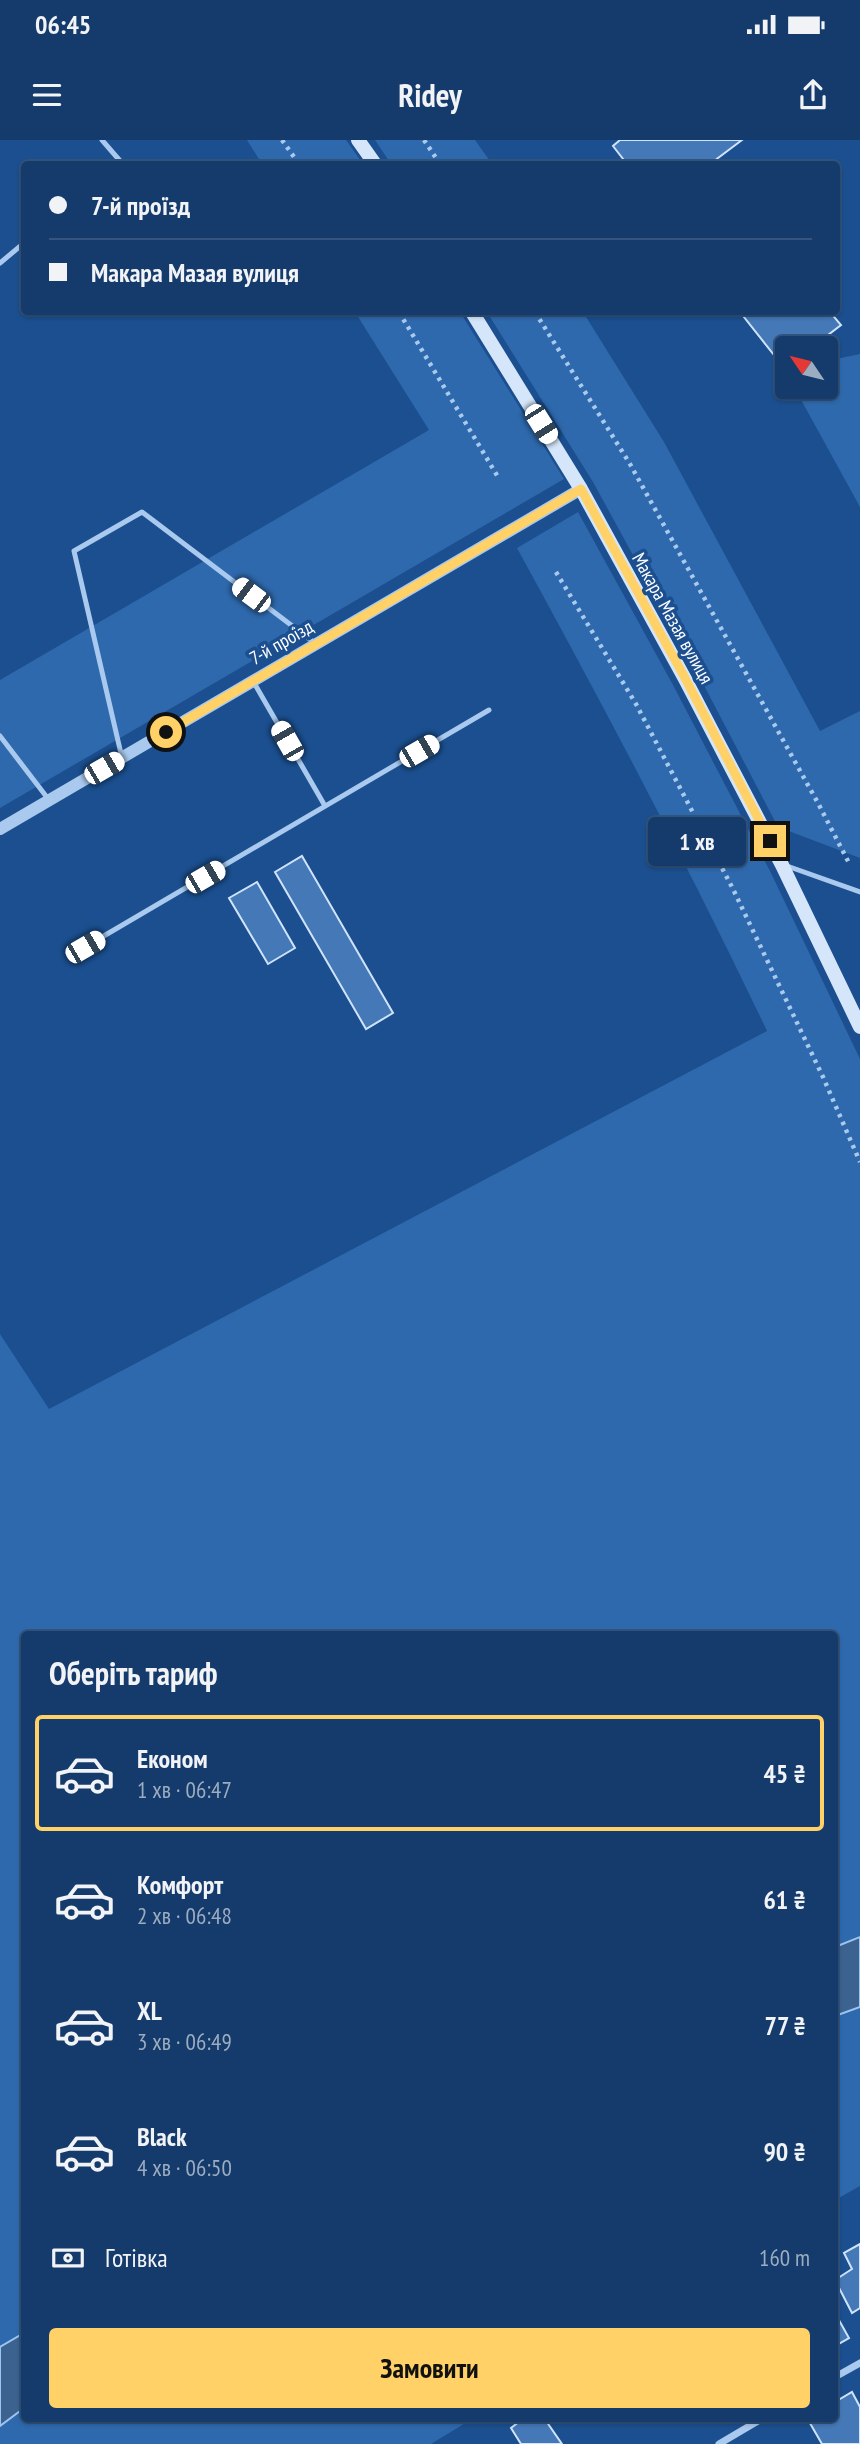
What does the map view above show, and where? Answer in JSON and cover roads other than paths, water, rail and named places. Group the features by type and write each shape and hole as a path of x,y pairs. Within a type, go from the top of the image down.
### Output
{"main road":[{"path":"358,140 373,161"},
{"name":"Макара Мазая вулиця","path":"474,315 581,489 685,678 782,865 860,1027"}],"street":[{"name":"7-й проїзд","path":"0,829 581,489"},
{"path":"838,2375 860,2363"},
{"path":"719,2444 756,2422"}],"lane":[{"path":"102,140 120,161"},
{"path":"0,263 21,246"},
{"path":"122,758 74,551 142,512 316,644"},
{"path":"253,681 326,806"},
{"path":"85,947 489,710"},
{"path":"0,736 50,800"},
{"path":"782,865 860,892"}]}
